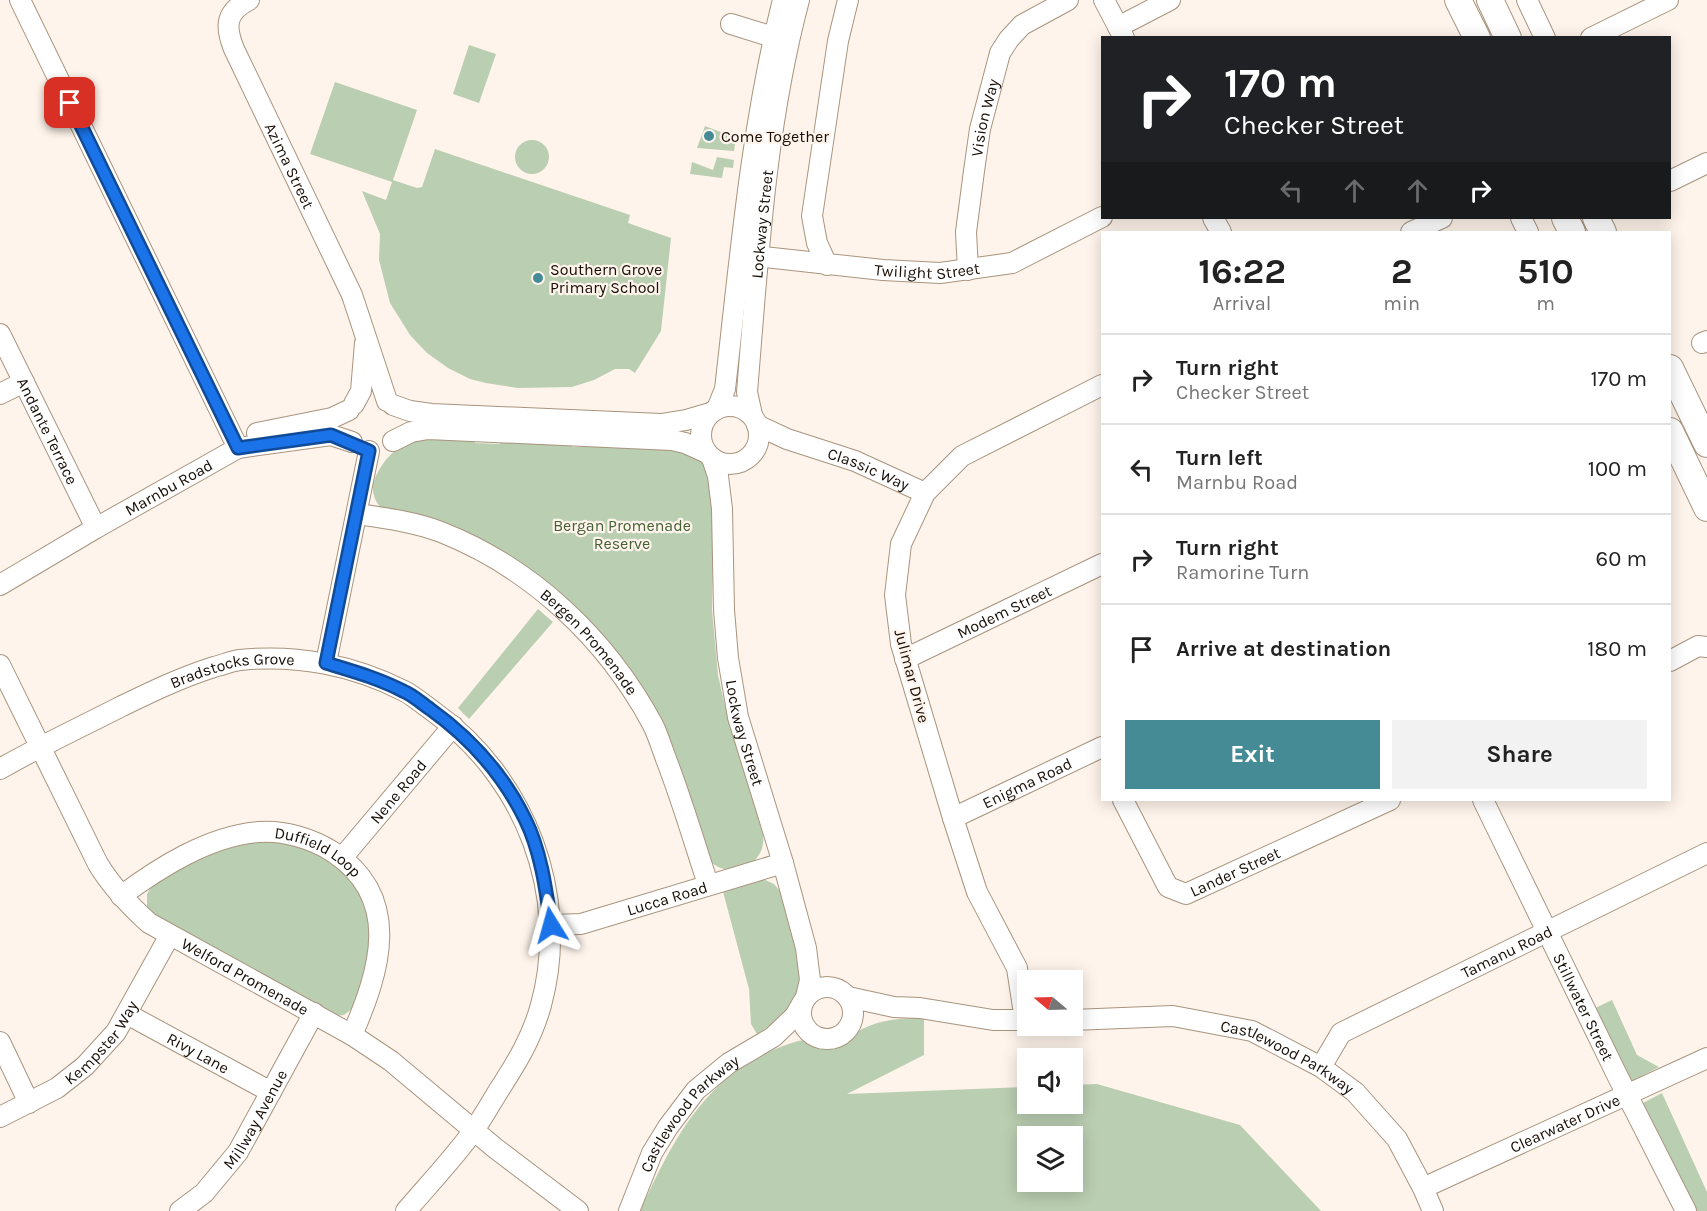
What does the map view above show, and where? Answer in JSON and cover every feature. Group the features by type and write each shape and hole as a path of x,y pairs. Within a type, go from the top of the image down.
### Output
{"main road":[{"path":"1458,0 1476,36"},
{"path":"1490,0 1507,36"},
{"path":"1671,370 1707,444"},
{"path":"1671,433 1707,507"}],"street":[{"path":"20,0 236,443"},
{"name":"Azima Street","path":"249,0 239,5 230,17 227,24 228,33 352,295 390,403"},
{"name":"Lockway Street","path":"781,40 783,0"},
{"name":"Lockway Street","path":"754,420 747,392 749,256 755,141 781,40 799,0"},
{"path":"826,265 817,243 812,216 838,41 848,0"},
{"name":"Vision Way","path":"968,270 966,232 980,129 1000,53 1022,25 1068,0"},
{"path":"1104,0 1121,32 1170,0"},
{"path":"1527,0 1544,36"},
{"path":"1595,36 1668,0"},
{"path":"731,24 781,40"},
{"path":"1671,181 1707,163"},
{"name":"Twilight Street","path":"749,256 826,265 936,273 968,270 1012,263 1101,218"},
{"path":"1413,231 1440,219"},
{"name":"Lockway Street","path":"713,411 725,388 749,256"},
{"name":"Andante Terrace","path":"0,334 93,523"},
{"path":"326,663 357,514 360,447 345,427 351,407 361,391 365,336"},
{"path":"0,394 24,382"},
{"name":"Julimar Drive","path":"1017,970 977,892 905,659 895,595 901,544 925,493 962,456 1101,386"},
{"path":"351,407 361,399 379,397 411,411 431,414 618,423 670,423 724,406 739,407 754,420 759,434 758,444 748,457 727,464 685,442 672,440 428,429 411,432 393,441 387,447 360,447"},
{"path":"390,403 397,412 400,427 393,441"},
{"name":"Marnbu Road","path":"0,572 236,443 332,418 351,407"},
{"path":"710,455 701,440 701,432 706,419 713,411"},
{"name":"Classic Way","path":"754,420 809,447 855,461 925,493"},
{"name":"Marnbu Road","path":"236,443 331,435 360,447"},
{"name":"Classic Way","path":"748,457 780,448 809,447"},
{"name":"Lockway Street","path":"710,455 718,476 722,509 724,610 728,658 738,717 783,863 806,948 810,980 805,999"},
{"name":"Lockway Street","path":"722,509 733,477 748,457"},
{"name":"Bergen Promenade","path":"357,514 416,525 461,541 541,590 595,640 622,676 654,727 708,884"},
{"name":"Marnbu Road","path":"0,585 93,523"},
{"name":"Modem Street","path":"905,659 1101,564"},
{"path":"1671,660 1698,646 1707,647"},
{"name":"Bradstocks Grove","path":"0,769 41,746 184,676 237,660 282,658 326,663 371,677 406,692 453,726 481,754 525,819 547,894 551,925 550,956 541,1004 526,1048 474,1130 406,1211"},
{"name":"Welford Promenade","path":"0,665 98,864 121,896 149,923 280,997 314,1013 391,1061 474,1130 578,1211"},
{"name":"Nene Road","path":"342,858 453,726"},
{"name":"Enigma Road","path":"953,818 1101,751"},
{"name":"Lander Street","path":"1125,801 1168,887 1186,894 1388,801"},
{"name":"Stillwater Street","path":"1483,801 1627,1096 1686,1211"},
{"name":"Duffield Loop","path":"121,896 146,878 196,852 222,840 250,833 274,832 302,837 327,848 353,869 370,892 380,927 378,959 370,989 352,1035"},
{"name":"Tamanu Road","path":"1321,1067 1341,1033 1546,930 1707,853"},
{"name":"Lucca Road","path":"551,925 581,924 783,863"},
{"name":"Kempster Way","path":"0,1117 57,1088 85,1066 116,1032 170,935"},
{"name":"Lockway Street","path":"806,948 842,993"},
{"path":"842,993 853,1011 849,1026 836,1038 818,1038 810,1033 801,1018 805,999 816,989 830,987 842,993 894,1007 920,1008 993,1020 1017,1020"},
{"name":"Castlewood Parkway","path":"629,1211 652,1153 696,1090 729,1063 773,1037 795,1016 805,999"},
{"path":"849,1026 894,1007"},
{"name":"Millway Avenue","path":"180,1211 204,1193 238,1152 314,1013"},
{"name":"Rivy Lane","path":"127,1014 270,1092"},
{"name":"Castlewood Parkway","path":"1083,1020 1173,1016 1252,1031 1321,1067 1355,1092 1397,1139 1424,1188 1433,1211"},
{"name":"Castlewood Parkway","path":"773,1037 810,1033"},
{"path":"0,1042 29,1103"},
{"name":"Clearwater Drive","path":"1424,1188 1707,1058"}],"green space":[{"path":"469,45 496,54 479,103 453,94"},
{"path":"335,82 417,110 393,180 417,188 422,187 435,149 630,215 628,223 671,238 661,331 635,373 629,369 615,369 594,380 572,387 518,388 470,379 448,368 427,353 410,335 390,303 379,260 380,234 362,191 386,200 392,182 310,154"},
{"path":"705,126 736,138 734,151 697,148"},
{"path":"532,140 544,145 549,157 544,169 532,174 520,169 515,157 520,145"},
{"path":"717,157 734,160 733,168 724,167 722,178 690,174 692,162 713,170"},
{"name":"Bergan Promenade Reserve","path":"474,438 475,443 500,444 502,439 571,442 572,447 597,447 598,443 661,446 704,458 714,492 712,610 718,675 763,835 760,854 754,861 738,869 729,870 711,862 660,727 540,582 383,510 377,502 373,489 374,480 385,461 405,444 417,440"},
{"path":"538,609 553,622 469,719 458,708"},
{"path":"257,838 307,846 347,873 367,906 374,940 356,1006 344,1015 335,1016 183,938 147,909 147,894 156,879 213,851"},
{"path":"763,879 774,884 781,892 799,958 801,994 782,1018 757,1034 751,1024 749,989 722,888"},
{"path":"1612,1000 1637,1055 1659,1067 1628,1083 1591,1010"},
{"path":"924,1018 924,1055 847,1094 1017,1087 1017,1114 1083,1114 1083,1085 1097,1084 1240,1125 1321,1211 640,1211 683,1130 700,1106 741,1068 767,1053 798,1041 834,1043 877,1023"},
{"path":"1662,1093 1707,1192 1707,1211 1694,1211 1641,1104"}],"place":[{"name":"Come Together","path":"709,136"},
{"name":"Southern Grove Primary School","path":"538,278"}],"route":[{"path":"70,103 238,448 331,435 369,451 326,663 371,677 406,692 453,726 473,744 502,782 525,819 547,894 551,925"}]}
